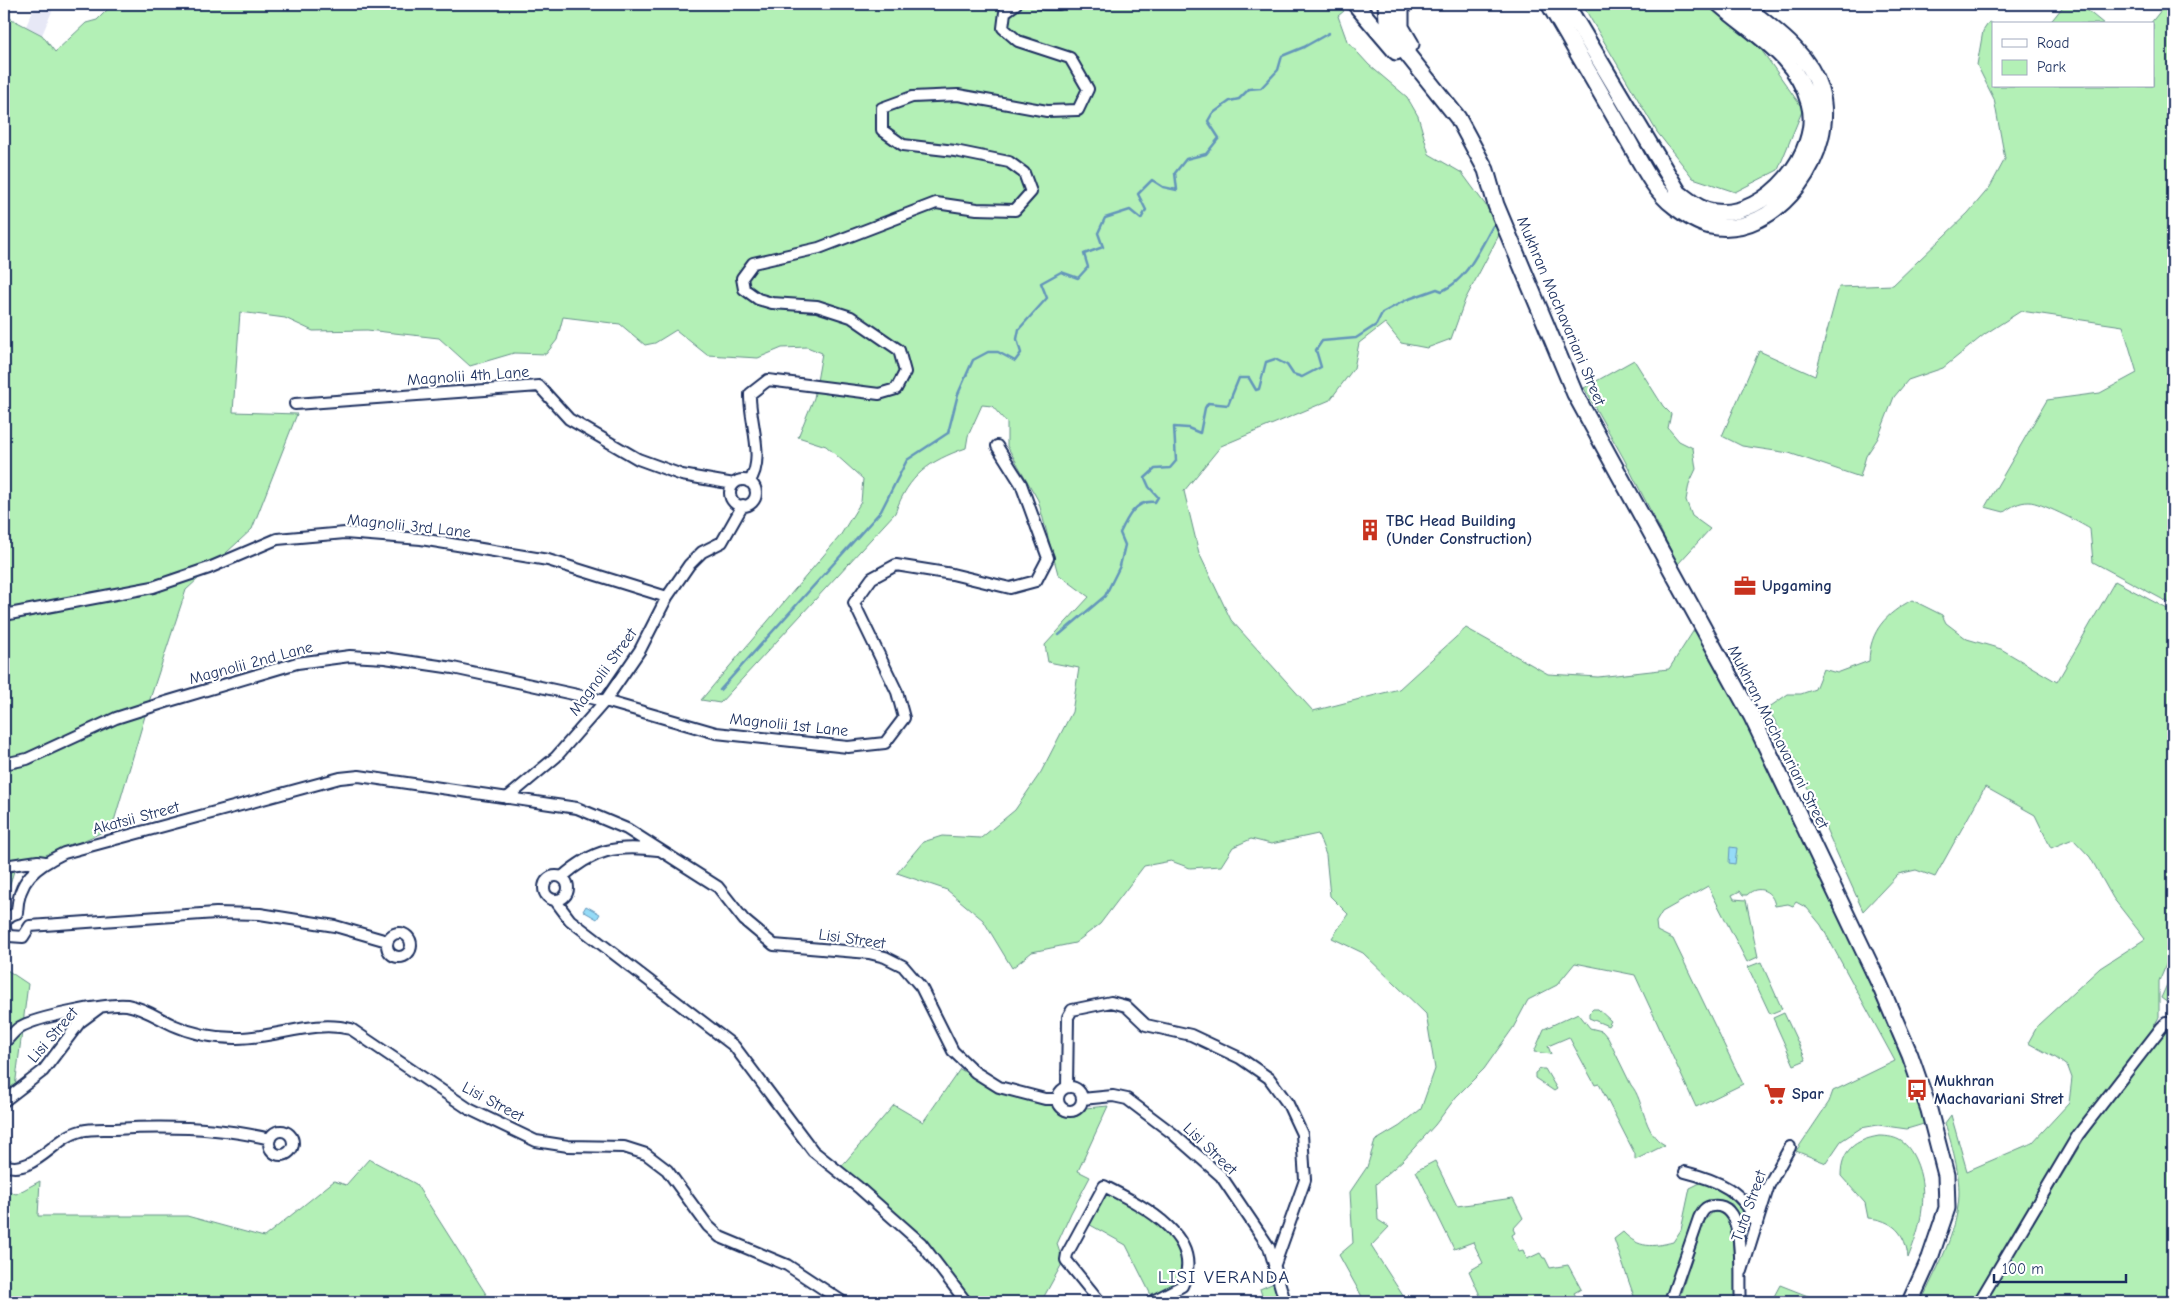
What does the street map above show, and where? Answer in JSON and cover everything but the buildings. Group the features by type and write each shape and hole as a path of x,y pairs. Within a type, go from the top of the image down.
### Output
{"main road":[{"name":"Mukhran Machavariani Street","path":"1355,4 1444,111 1496,205 1575,394 1752,717 1879,983 1910,1055 1929,1110 1946,1175 1947,1208 1930,1258 1910,1302"},
{"name":"Mukhran Machavariani Street","path":"1386,4 1387,20 1396,40 1458,118 1486,170 1496,205"},
{"path":"1401,4 1401,27 1405,36 1462,110 1474,135 1486,170"},
{"path":"1549,4 1650,177 1672,205 1700,223 1712,226 1733,226 1754,221 1773,211 1788,198 1817,150 1824,121 1820,89 1811,69 1800,52 1742,4"},
{"path":"1566,4 1679,193 1695,205 1716,213 1734,211 1754,205 1778,188 1797,165 1811,128 1810,104 1796,72 1784,57 1719,4"}],"street":[{"path":"749,482 756,473 755,430 749,411 750,394 768,380 878,394 896,389 904,372 899,350 852,317 817,306 772,303 758,299 744,289 742,278 754,263 818,248 936,203 977,209 1015,210 1031,192 1024,173 1009,162 955,151 903,145 882,130 882,108 912,97 958,95 1047,111 1078,110 1088,89 1070,58 1018,41 1003,28 1005,12 1016,4"},
{"path":"1043,4 1059,4"},
{"name":"Magnolii 4th Lane","path":"295,404 538,386 570,419 638,459 682,476 734,484"},
{"name":"Magnolii 1st Lane","path":"605,701 716,733 848,747 885,743 904,718 897,692 854,603 872,578 896,565 952,574 1010,588 1036,581 1048,558 1021,484 997,446"},
{"path":"741,480 749,482 755,488 756,496 751,503 743,505 735,503 731,496 734,484 741,480"},
{"name":"Magnolii Street","path":"507,798 556,756 605,701 640,650 667,598 689,565 702,552 722,542 743,505"},
{"name":"Magnolii 3rd Lane","path":"4,615 153,587 209,568 277,539 345,533 421,539 548,560 667,598"},
{"name":"Magnolii 2nd Lane","path":"4,764 26,759 116,718 315,659 350,656 453,668 605,701"},
{"name":"Akatsii Street","path":"17,913 18,898 30,875 45,862 64,853 359,776 577,808 627,829 661,851"},
{"name":"Lisi Street","path":"562,877 579,862 602,852 626,847 661,851 718,887 744,920 774,945 869,953 885,957 902,966 921,987 953,1051 974,1072 999,1088 1044,1099 1058,1099"},
{"path":"4,866 38,861 45,862"},
{"path":"555,900 562,899 568,891 568,885 562,877 551,876 544,886 548,897 555,900 570,920 734,1046 813,1151 858,1187 921,1243 966,1302"},
{"path":"17,913 27,918 30,926 26,934 18,939 5,934 4,926 6,920 11,915 17,913"},
{"path":"30,926 216,913 260,914 317,922 387,941"},
{"path":"1067,1087 1068,1017 1072,1010 1111,1002 1126,1006 1146,1025 1191,1035 1240,1058 1269,1078 1288,1104 1302,1134 1305,1180 1274,1267"},
{"name":"Lisi Street","path":"4,1043 20,1027 91,1007 127,1005 146,1011 202,1036 260,1038 310,1028 337,1025 351,1029 469,1109 536,1141 568,1146 624,1147 646,1154 667,1170 708,1226 720,1238 788,1265 843,1302"},
{"name":"Lisi Street","path":"4,1101 43,1071 80,1022 101,1007"},
{"path":"1979,1302 2078,1135 2169,1024 2173,1015"},
{"path":"1067,1087 1079,1091 1082,1099 1080,1105 1072,1111 1062,1108 1058,1099 1060,1092 1067,1087"},
{"name":"Lisi Street","path":"1082,1099 1113,1096 1127,1099 1204,1159 1221,1176 1268,1247 1285,1302"},
{"path":"4,1165 22,1166 29,1163 39,1158 64,1137 81,1130 133,1128 235,1131 270,1139"},
{"name":"Tuta Street","path":"1740,1276 1769,1185 1790,1147"},
{"path":"1685,1172 1722,1184 1734,1192 1750,1210 1757,1225"},
{"path":"1738,1232 1750,1210 1769,1185"},
{"path":"1100,1302 1066,1260 1067,1254 1104,1186 1150,1210 1170,1229 1185,1252 1189,1265 1182,1286 1167,1298 1151,1302"},
{"path":"1670,1302 1699,1218 1705,1208 1717,1206 1728,1210 1733,1215 1738,1232 1741,1302"}],"shaded area":[{"path":"36,4 55,4 42,35 26,26"}],"green space":[{"path":"113,4 1338,4 1344,11 1338,16 1347,41 1369,65 1407,97 1418,116 1429,154 1462,173 1487,207 1499,235 1465,300 1451,339 1427,348 1401,343 1385,323 1359,343 1354,368 1330,400 1221,446 1184,491 1199,553 1231,620 1313,711 1399,689 1466,628 1548,674 1598,677 1669,669 1694,630 1730,687 1775,777 1875,995 1927,1123 1907,1129 1878,1125 1861,1128 1841,1141 1826,1163 1796,1151 1829,1102 1833,1091 1895,1061 1821,925 1807,908 1796,902 1793,906 1788,904 1775,906 1771,896 1760,890 1747,895 1743,895 1740,891 1732,895 1734,899 1746,900 1758,957 1747,962 1708,886 1662,912 1656,922 1657,931 1673,939 1743,1084 1696,1107 1635,975 1575,963 1557,985 1528,1000 1513,1028 1484,1069 1456,1097 1435,1125 1403,1160 1376,1184 1378,1220 1389,1227 1371,1246 1407,1302 1365,1302 1339,1255 1353,1243 1350,1192 1367,1167 1375,1141 1400,1126 1421,1109 1435,1069 1426,1014 1363,953 1332,938 1348,914 1330,896 1326,855 1318,834 1271,844 1251,839 1233,847 1221,866 1190,868 1171,861 1144,866 1100,924 1075,943 1032,952 1012,968 983,920 947,890 897,873 923,842 942,836 981,838 1015,810 1041,772 1072,712 1079,668 1048,662 1045,645 1089,597 1058,574 1038,500 1007,446 1007,423 992,406 982,405 968,436 966,448 941,458 914,479 895,513 720,703 701,700 840,536 861,502 863,479 826,446 798,437 814,398 822,353 807,347 782,348 758,358 707,355 676,330 655,343 645,345 620,324 563,317 557,340 546,354 514,353 470,366 439,338 367,330 313,331 285,318 240,312 233,412 297,414 252,529 186,590 150,699 112,828 14,871 4,903 4,15 42,35 55,52 86,23 97,20"},
{"path":"1582,4 1713,4 1760,48 1803,109 1778,170 1735,192 1693,178 1657,132"},
{"path":"2065,4 2082,6 2102,22 2051,22"},
{"path":"2166,4 2173,4 2173,605 2093,562 2090,529 2077,522 2050,509 2029,502 2016,505 2004,512 1985,507 2047,400 2100,393 2137,373 2123,326 2021,311 1985,334 1943,368 1908,380 1894,397 1878,438 1866,456 1860,477 1789,453 1742,446 1722,436 1759,351 1815,376 1839,287 1893,285 1968,213 1990,187 2005,159 1994,99 1977,65 1983,31 1989,22 1992,24 1992,88 2154,88 2154,22 2152,22"},
{"path":"1634,360 1663,406 1671,414 1668,428 1679,441 1693,448 1696,469 1689,484 1686,500 1692,516 1710,529 1678,564 1624,459 1584,388"},
{"path":"2115,581 2173,612 2173,948 2159,981 2159,1017 2149,1035 2076,1130 1998,1258 1975,1302 1921,1302 1948,1243 1958,1206 1958,1175 1945,1123 1951,1115 1967,1171 2032,1143 2069,1103 2072,1078 2068,1067 2056,1058 2028,1043 2038,1025 2100,968 2145,939 2113,898 2090,857 2073,839 2051,848 2035,815 1985,787 1935,877 1916,870 1898,874 1863,911 1791,751 1768,708 1788,694 1801,694 1815,689 1823,669 1837,673 1869,661 1872,640 1881,624 1894,611 1912,600 1942,615 1946,623 1967,639 2001,649 2057,682"},
{"path":"1761,962 1782,1009 1770,1014 1748,967"},
{"path":"4,968 28,984 15,1087 4,1090"},
{"path":"2173,971 2173,1005 2172,1006 2161,998"},
{"path":"1593,1009 1598,1009 1611,1021 1608,1026 1589,1018 1589,1013"},
{"path":"1578,1013 1590,1028 1602,1031 1608,1038 1636,1092 1652,1133 1665,1145 1635,1160 1635,1154 1599,1084 1595,1085 1569,1037 1548,1046 1551,1054 1534,1052 1544,1029"},
{"path":"1784,1013 1806,1060 1794,1065 1773,1018"},
{"path":"2173,1026 2173,1302 1985,1302 2090,1129 2132,1075 2145,1051 2162,1033"},
{"path":"960,1069 1002,1093 1052,1106 1059,1114 1075,1117 1085,1108 1108,1106 1078,1171 1090,1177 1057,1244 1063,1262 1041,1302 972,1302 923,1236 840,1168 894,1105 923,1122"},
{"path":"1540,1069 1545,1069 1557,1089 1554,1091 1535,1078 1535,1073"},
{"path":"1879,1136 1892,1137 1905,1144 1912,1153 1920,1171 1923,1196 1922,1209 1917,1234 1908,1258 1904,1241 1897,1229 1885,1222 1868,1218 1865,1203 1841,1176 1844,1159 1851,1148 1863,1140"},
{"path":"369,1159 416,1184 491,1302 4,1302 4,1189 16,1194 40,1181 38,1216 187,1216 264,1237 334,1181 346,1185"},
{"path":"1435,1161 1457,1206 1513,1198 1523,1218 1513,1229 1515,1233 1512,1235 1519,1251 1523,1250 1527,1259 1540,1253 1550,1268 1568,1265 1581,1289 1574,1293 1579,1302 1483,1302 1469,1271 1483,1263 1473,1242 1454,1249 1416,1171"},
{"path":"1700,1183 1727,1190 1745,1211 1740,1219 1732,1204 1721,1201 1699,1207 1695,1211 1667,1302 1636,1302 1614,1239 1623,1232 1629,1238 1646,1245 1653,1246 1673,1242 1681,1230 1690,1188"},
{"path":"1104,1186 1149,1210 1185,1252 1182,1286 1154,1301 1126,1245 1085,1222"},
{"path":"1721,1211 1731,1222 1737,1302 1678,1302 1704,1222 1712,1213"},
{"path":"1274,1283 1281,1302 1264,1302 1260,1289"},
{"path":"1780,1285 1813,1298 1811,1302 1771,1302"}],"water":[{"path":"1730,847 1737,848 1735,864 1729,863"},
{"path":"586,906 600,914 597,919 583,911"}],"waterway":[{"path":"720,690 881,511 907,460 948,433 958,394 973,360 988,352 998,352 1015,361 1021,353 1017,339 1019,329 1047,298 1041,283 1061,272 1078,278 1088,267 1084,254 1103,247 1098,233 1105,218 1130,210 1141,219 1146,210 1138,194 1152,180 1163,187 1177,190 1175,173 1186,159 1206,154 1219,138 1208,121 1212,114 1230,101 1239,99 1249,89 1261,88 1278,70 1282,56 1304,47 1329,33"},
{"path":"1059,635 1105,596 1120,566 1125,545 1120,533 1126,521 1142,503 1155,502 1158,497 1149,487 1145,478 1155,469 1170,468 1176,461 1174,427 1188,428 1200,433 1205,408 1208,403 1228,405 1239,378 1249,378 1256,390 1259,389 1266,362 1275,359 1287,365 1293,374 1302,377 1321,367 1316,350 1322,341 1356,338 1376,325 1382,313 1406,300 1437,289 1442,291 1451,286 1472,263 1493,226"}],"place":[{"name":"TBC Head Building (Under Construction)","path":"1370,530"},
{"name":"Upgaming","path":"1745,586"},
{"name":"Mukhran Machavariani Stret","path":"1917,1090"},
{"name":"Spar","path":"1775,1094"}],"district":[{"name":"LISI VERANDA","path":"1224,1277"}]}
